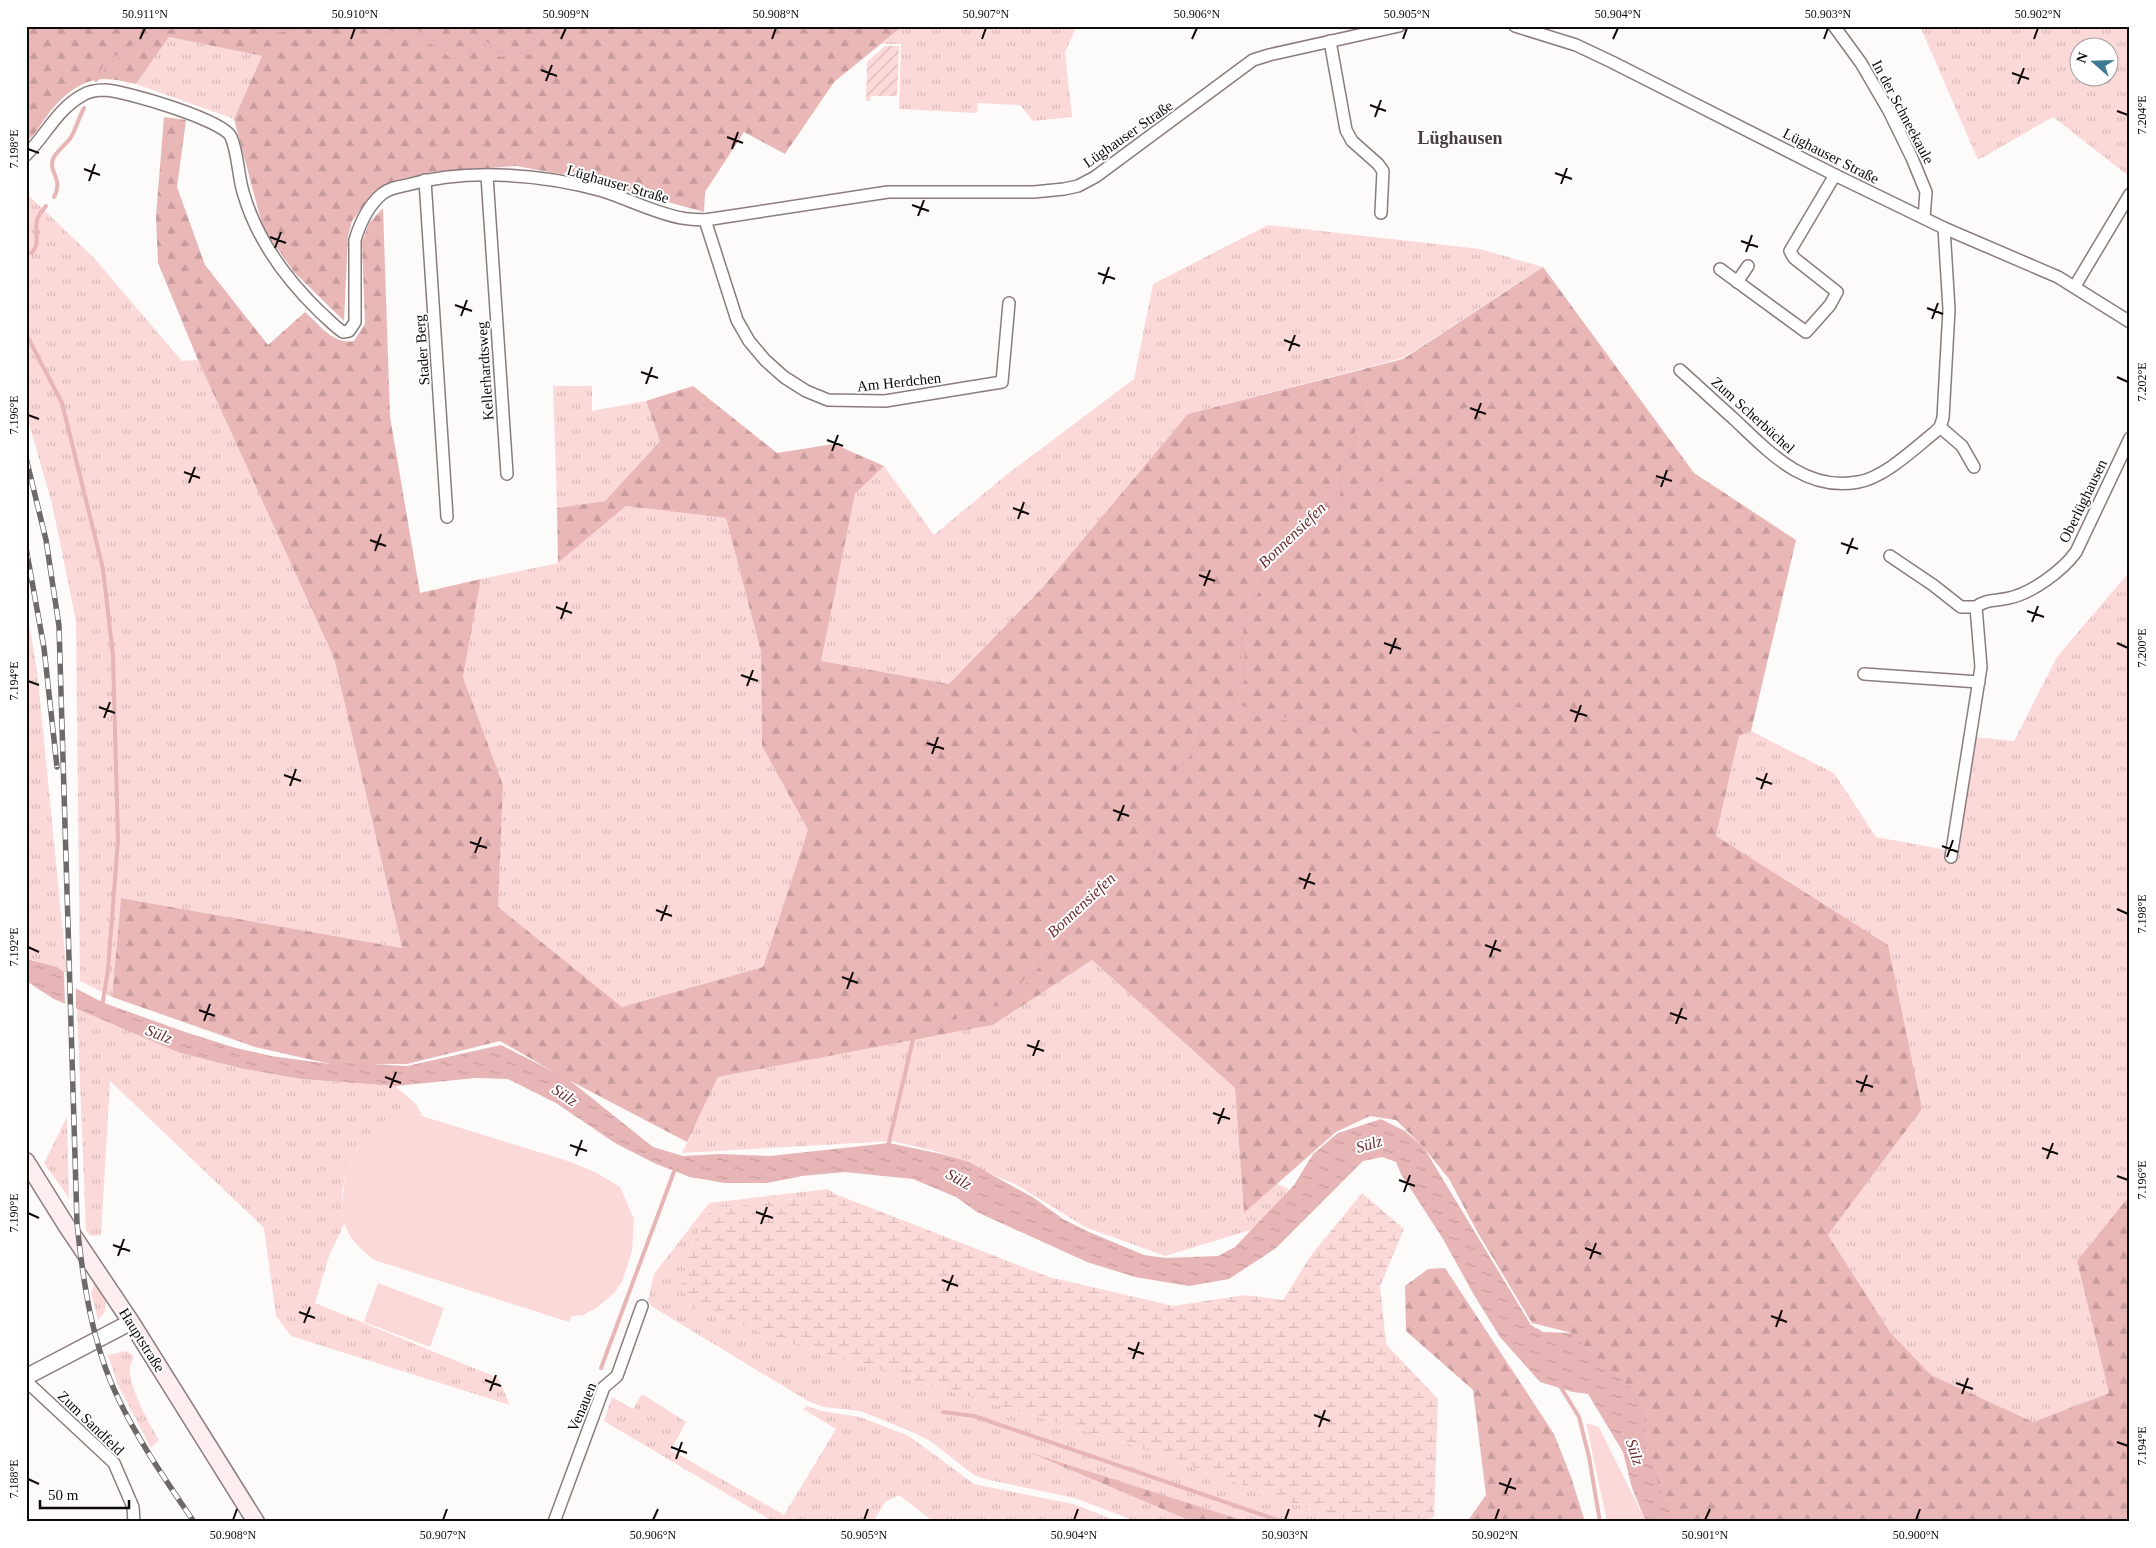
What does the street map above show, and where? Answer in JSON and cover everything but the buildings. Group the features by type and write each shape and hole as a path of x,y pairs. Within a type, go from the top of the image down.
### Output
{"main road":[{"name":"Hauptstraße","path":"26,1161 66,1225 132,1322 256,1522"}],"street":[{"name":"Lüghauser Straße","path":"26,155 66,106 84,94 95,91 124,92 205,119 224,128 231,136 243,192 253,220 263,239 284,272 312,304 343,332 349,331 355,322 355,240 359,227 373,204 391,189 425,180 471,176 536,177 603,191 682,218 705,220 888,192 1034,192 1078,186 1112,166 1253,60 1399,26"},
{"name":"Lüghauser Straße","path":"1515,26 1576,45 1612,62 1944,228 2075,286 2130,322"},
{"name":"In der Schneekaule","path":"1834,26 1866,71 1889,111 1912,158 1926,192 1924,218"},
{"path":"1330,41 1346,130 1352,141 1378,164 1383,172 1382,213"},
{"path":"1720,269 1806,332 1830,305 1837,292 1794,258 1790,251 1835,175"},
{"name":"Kellerhardtsweg","path":"487,176 507,474"},
{"name":"Stader Berg","path":"425,180 447,517"},
{"path":"2075,286 2130,194"},
{"name":"Am Herdchen","path":"705,220 737,320 749,342 784,377 806,391 828,400 885,401 1002,382 1009,303"},
{"path":"1944,228 1949,309 1943,418 1940,428 1962,446 1974,467"},
{"path":"1738,282 1748,266"},
{"name":"Zum Scherbüchel","path":"1680,370 1765,449 1799,473 1816,481 1837,484 1859,482 1877,475 1940,428"},
{"name":"Oberlüghausen","path":"1976,607 1983,602 2021,594 2055,574 2069,562 2076,552 2130,438"},
{"path":"1890,556 1934,585 1962,607 1976,607 1981,667 1951,857"},
{"path":"1864,674 1978,682"},
{"name":"Venauen","path":"554,1522 604,1387 617,1376 642,1306"},
{"path":"26,1377 132,1322"},
{"name":"Zum Sandfeld","path":"26,1381 114,1463 133,1507 134,1522"}],"green space":[{"path":"26,26 903,26 834,82 785,154 744,132 705,192 704,212 577,177 516,166 432,172 396,180 373,193 352,221 348,236 344,321 294,272 263,228 234,119 262,56 169,37 136,84 105,79 87,82 79,86 57,103 35,133 26,141"},
{"path":"903,26 1077,26 1065,52 1072,117 1033,121 1020,105 978,103 977,113 899,109 901,44 882,44"},
{"path":"1920,26 2130,26 2130,177 2053,117 1978,160"},
{"path":"169,37 262,56 234,119 136,84"},
{"path":"885,46 899,46 897,96 871,96 870,101 866,101 867,62"},
{"path":"164,117 186,120 177,187 205,265 268,345 305,312 333,337 340,340 354,341 365,324 362,242 369,223 383,208 390,417 420,593 481,579 463,677 503,785 498,907 622,1007 763,967 808,830 762,746 761,652 726,518 626,506 558,563 557,508 605,501 660,441 646,401 693,386 777,453 834,444 884,466 855,494 821,661 949,684 1043,587 1188,414 1403,359 1543,267 1694,473 1796,540 1751,731 1739,736 1716,836 1888,945 1922,1109 1828,1235 1890,1332 1931,1375 2033,1422 2109,1393 2077,1261 2130,1195 2130,1522 1673,1522 1572,1333 1532,1323 1478,1233 1449,1179 1424,1148 1396,1120 1370,1116 1336,1132 1244,1213 1235,1088 1092,960 993,1025 718,1077 687,1142 561,1076 500,1041 407,1064 330,1064 255,1047 112,997 121,898 402,948 334,658 198,360 158,263 156,216"},
{"path":"26,193 93,257 182,361 198,360 334,658 402,948 121,898 112,997 80,981 76,621 52,504 26,413"},
{"path":"1268,225 1480,249 1543,267 1403,358 1188,414 1043,587 949,684 820,661 855,494 884,466 934,535 1005,476 1134,379 1153,284"},
{"path":"553,386 592,386 592,411 646,401 660,441 605,501 557,508"},
{"path":"626,506 726,518 761,652 762,746 808,830 763,967 622,1007 497,907 503,785 463,677 481,579 558,563"},
{"path":"2130,571 2130,1195 2077,1261 2109,1393 2033,1422 1931,1375 1890,1332 1828,1235 1922,1109 1716,836 1739,736 1751,731 1834,773 1876,837 1958,852 1974,737 2014,741 2057,657"},
{"path":"26,606 37,670 67,974 57,967 26,959"},
{"path":"1092,960 1235,1088 1244,1212 1277,1184 1289,1189 1257,1228 1165,1256 1085,1227 1017,1185 939,1152 891,1141 682,1153 718,1077 993,1025"},
{"path":"77,1007 180,1053 244,1069 301,1079 395,1086 417,1105 422,1116 405,1112 367,1136 357,1149 348,1168 342,1191 344,1224 329,1256 315,1303 498,1378 510,1405 291,1336 276,1316 264,1228 110,1081 101,1235 91,1236 86,1231"},
{"path":"405,1112 571,1162 597,1173 620,1187 634,1219 632,1251 622,1282 614,1293 598,1307 583,1315 572,1316 569,1322 374,1260 365,1253 350,1236 344,1224 343,1192 346,1177 351,1162 367,1137 390,1118"},
{"path":"67,1117 69,1198 44,1163"},
{"path":"828,1189 835,1194 711,1209 689,1251 682,1285 689,1305 804,1348 1132,1445 1345,1522 1248,1522 1035,1455 1193,1522 1138,1522 1075,1498 989,1480 974,1475 930,1441 910,1431 860,1411 824,1407 808,1401 651,1306 648,1300 654,1274 709,1203"},
{"path":"1362,1193 1404,1229 1380,1286 1386,1344 1438,1399 1434,1517 1420,1522 1345,1522 1132,1445 804,1348 689,1305 682,1285 689,1251 711,1209 835,1194 1049,1277 1173,1306 1245,1295 1283,1300 1312,1254"},
{"path":"1445,1268 1554,1434 1571,1477 1585,1522 1467,1522 1486,1495 1473,1390 1406,1331 1405,1286 1428,1269"},
{"path":"95,1282 106,1299 105,1312 98,1320 91,1293"},
{"path":"378,1283 444,1308 430,1347 364,1322"},
{"path":"126,1351 134,1356 130,1367 130,1374 135,1393 159,1440 151,1448 118,1385 108,1355"},
{"path":"642,1394 686,1422 671,1450 784,1515 836,1429 803,1409 807,1406 822,1411 860,1417 909,1436 974,1484 1073,1504 1120,1522 934,1522 899,1495 885,1502 873,1522 774,1522 604,1421 612,1397 633,1409"},
{"path":"1586,1423 1599,1427 1646,1522 1607,1522"},
{"path":"1028,1452 1248,1522 1193,1522"}],"water":[{"name":"Sülz","path":"26,959 57,967 67,974 77,989 104,1003 188,1033 236,1048 271,1056 330,1064 353,1063 407,1066 501,1045 568,1079 653,1147 683,1156 720,1154 770,1156 889,1143 941,1154 969,1162 1034,1198 1063,1219 1089,1232 1144,1255 1165,1258 1218,1256 1235,1247 1294,1185 1313,1154 1338,1133 1381,1119 1405,1131 1424,1148 1531,1325 1543,1332 1572,1333 1593,1357 1635,1391 1645,1418 1646,1448 1664,1499 1675,1522 1646,1522 1632,1488 1623,1452 1588,1394 1573,1392 1540,1382 1500,1337 1443,1239 1401,1174 1396,1162 1382,1157 1363,1161 1276,1248 1229,1279 1189,1286 1135,1277 1087,1262 977,1212 956,1197 913,1179 845,1172 802,1176 767,1183 725,1183 690,1177 656,1164 615,1143 556,1103 508,1079 476,1078 395,1086 301,1079 244,1069 180,1053 54,999 26,981"}],"pier":[{"path":"64,972 69,972 76,983 76,1010 65,1006"}],"waterway":[{"path":"96,80 107,63 163,28 172,26"},
{"path":"255,26 265,33 307,26"},
{"path":"378,26 398,36 413,29 453,57 468,54 477,36 500,55 528,53 539,28 545,26"},
{"path":"54,197 57,190 57,180 52,168 53,159 71,137 84,108"},
{"path":"26,253 32,253 35,249 37,220 39,214 46,206"},
{"path":"26,334 62,403 103,569 113,656 118,840 108,970 102,1007"},
{"path":"1335,509 1345,461 1353,446 1362,414 1361,391"},
{"name":"Bonnensiefen","path":"888,1146 914,1035 1005,1005 1053,948 1109,892 1152,862 1159,820 1167,808 1173,779 1206,727 1234,704 1236,692 1244,678 1241,622 1264,578 1359,488 1427,474 1443,465 1447,430 1458,412 1489,404"},
{"path":"1234,704 1257,714 1313,723 1335,723 1362,739 1416,736 1468,718"},
{"path":"1513,709 1567,711"},
{"path":"601,1368 675,1169"},
{"path":"1560,1386 1579,1417 1589,1457 1600,1522"},
{"path":"943,1412 974,1416 1283,1522"}],"railway":[{"path":"26,458 46,540 59,626 77,1223 82,1268 101,1356 118,1398 144,1446 194,1522"},
{"path":"26,548 44,648 57,767"}],"district":[{"name":"Lüghausen","path":"1460,138"}]}
